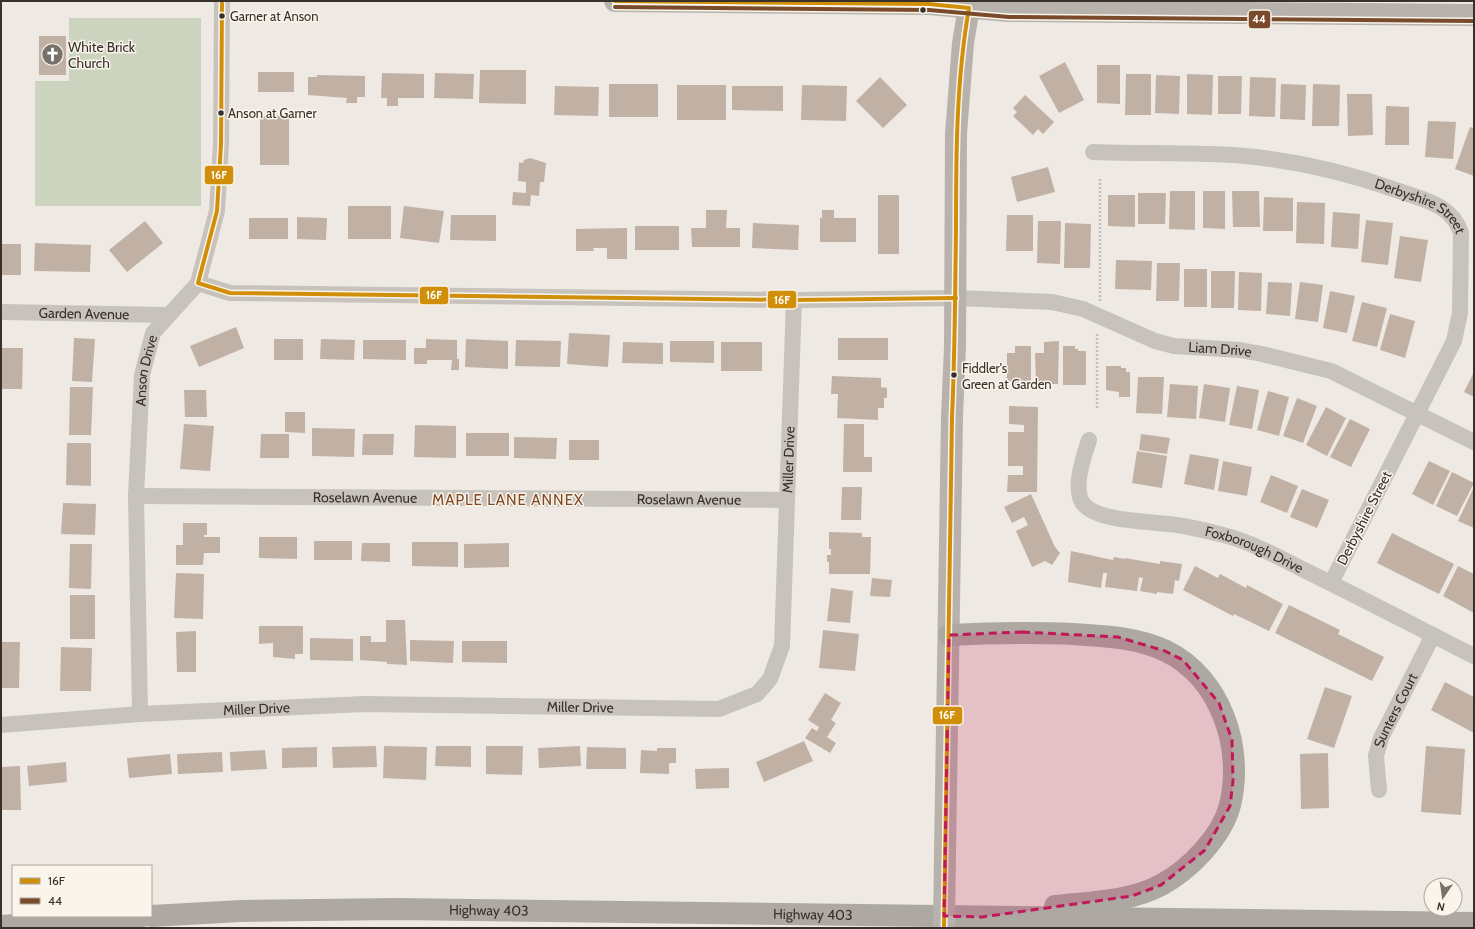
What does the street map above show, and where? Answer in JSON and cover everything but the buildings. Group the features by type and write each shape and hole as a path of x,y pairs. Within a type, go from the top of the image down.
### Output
{"highway":[{"path":"950,635 1022,632 1118,637 1165,650 1183,660 1201,679 1219,703 1232,740 1233,780 1231,799 1220,829 1205,850 1161,885 1132,896 982,916"},
{"name":"Highway 403","path":"152,916 241,911 398,909 1474,922"},
{"path":"1,926 128,917"}],"main road":[{"path":"615,1 970,4 1009,11 1474,15"},
{"path":"944,928 950,635 952,417 956,298 956,134 963,43 970,4"}],"street":[{"name":"Anson Drive","path":"140,714 136,496 142,375 153,333 198,283 217,211 221,144 222,1"},
{"name":"Derbyshire Street","path":"1093,152 1244,156 1308,165 1370,180 1441,207 1451,214 1458,224 1461,233 1460,313 1451,348 1331,583"},
{"path":"198,283 230,293 794,300 956,298"},
{"name":"Liam Drive","path":"956,298 1068,304 1098,315 1155,341 1174,346 1240,350 1286,359 1331,371 1474,442"},
{"name":"Miller Drive","path":"1,725 140,714 364,704 719,709 757,694 770,679 782,646 794,300"},
{"name":"Garden Avenue","path":"1,312 167,316"},
{"name":"Foxborough Drive","path":"1089,440 1080,470 1080,492 1082,502 1091,509 1111,517 1176,524 1219,533 1245,542 1331,583 1474,656"},
{"name":"Roselawn Avenue","path":"136,496 787,500"},
{"name":"Sunters Court","path":"1379,790 1376,756 1380,738 1434,635"}],"path":[{"path":"1099,304 1100,179"},
{"path":"1097,327 1097,408"}],"highlighted area":[{"path":"1022,632 1118,637 1165,651 1183,660 1219,703 1232,740 1233,781 1230,806 1205,850 1161,885 1132,896 982,917 944,916 949,635"}],"green space":[{"path":"69,18 201,18 201,206 35,206 35,81 69,81"}],"transit line":[{"name":"16F","path":"222,1 221,144 217,211 198,283 230,293 794,300 956,298"},
{"name":"16F","path":"615,1 929,4 969,8 961,64 957,148 944,928"},
{"name":"44","path":"615,7 929,10 1009,17 1474,21"}],"place":[{"name":"Garner at Anson","path":"222,16"},
{"name":"White Brick Church","path":"53,55"},
{"name":"Anson at Garner","path":"221,113"},
{"name":"Fiddler's Green at Garden","path":"954,375"}],"district":[{"name":"MAPLE LANE ANNEX","path":"508,500"}]}
